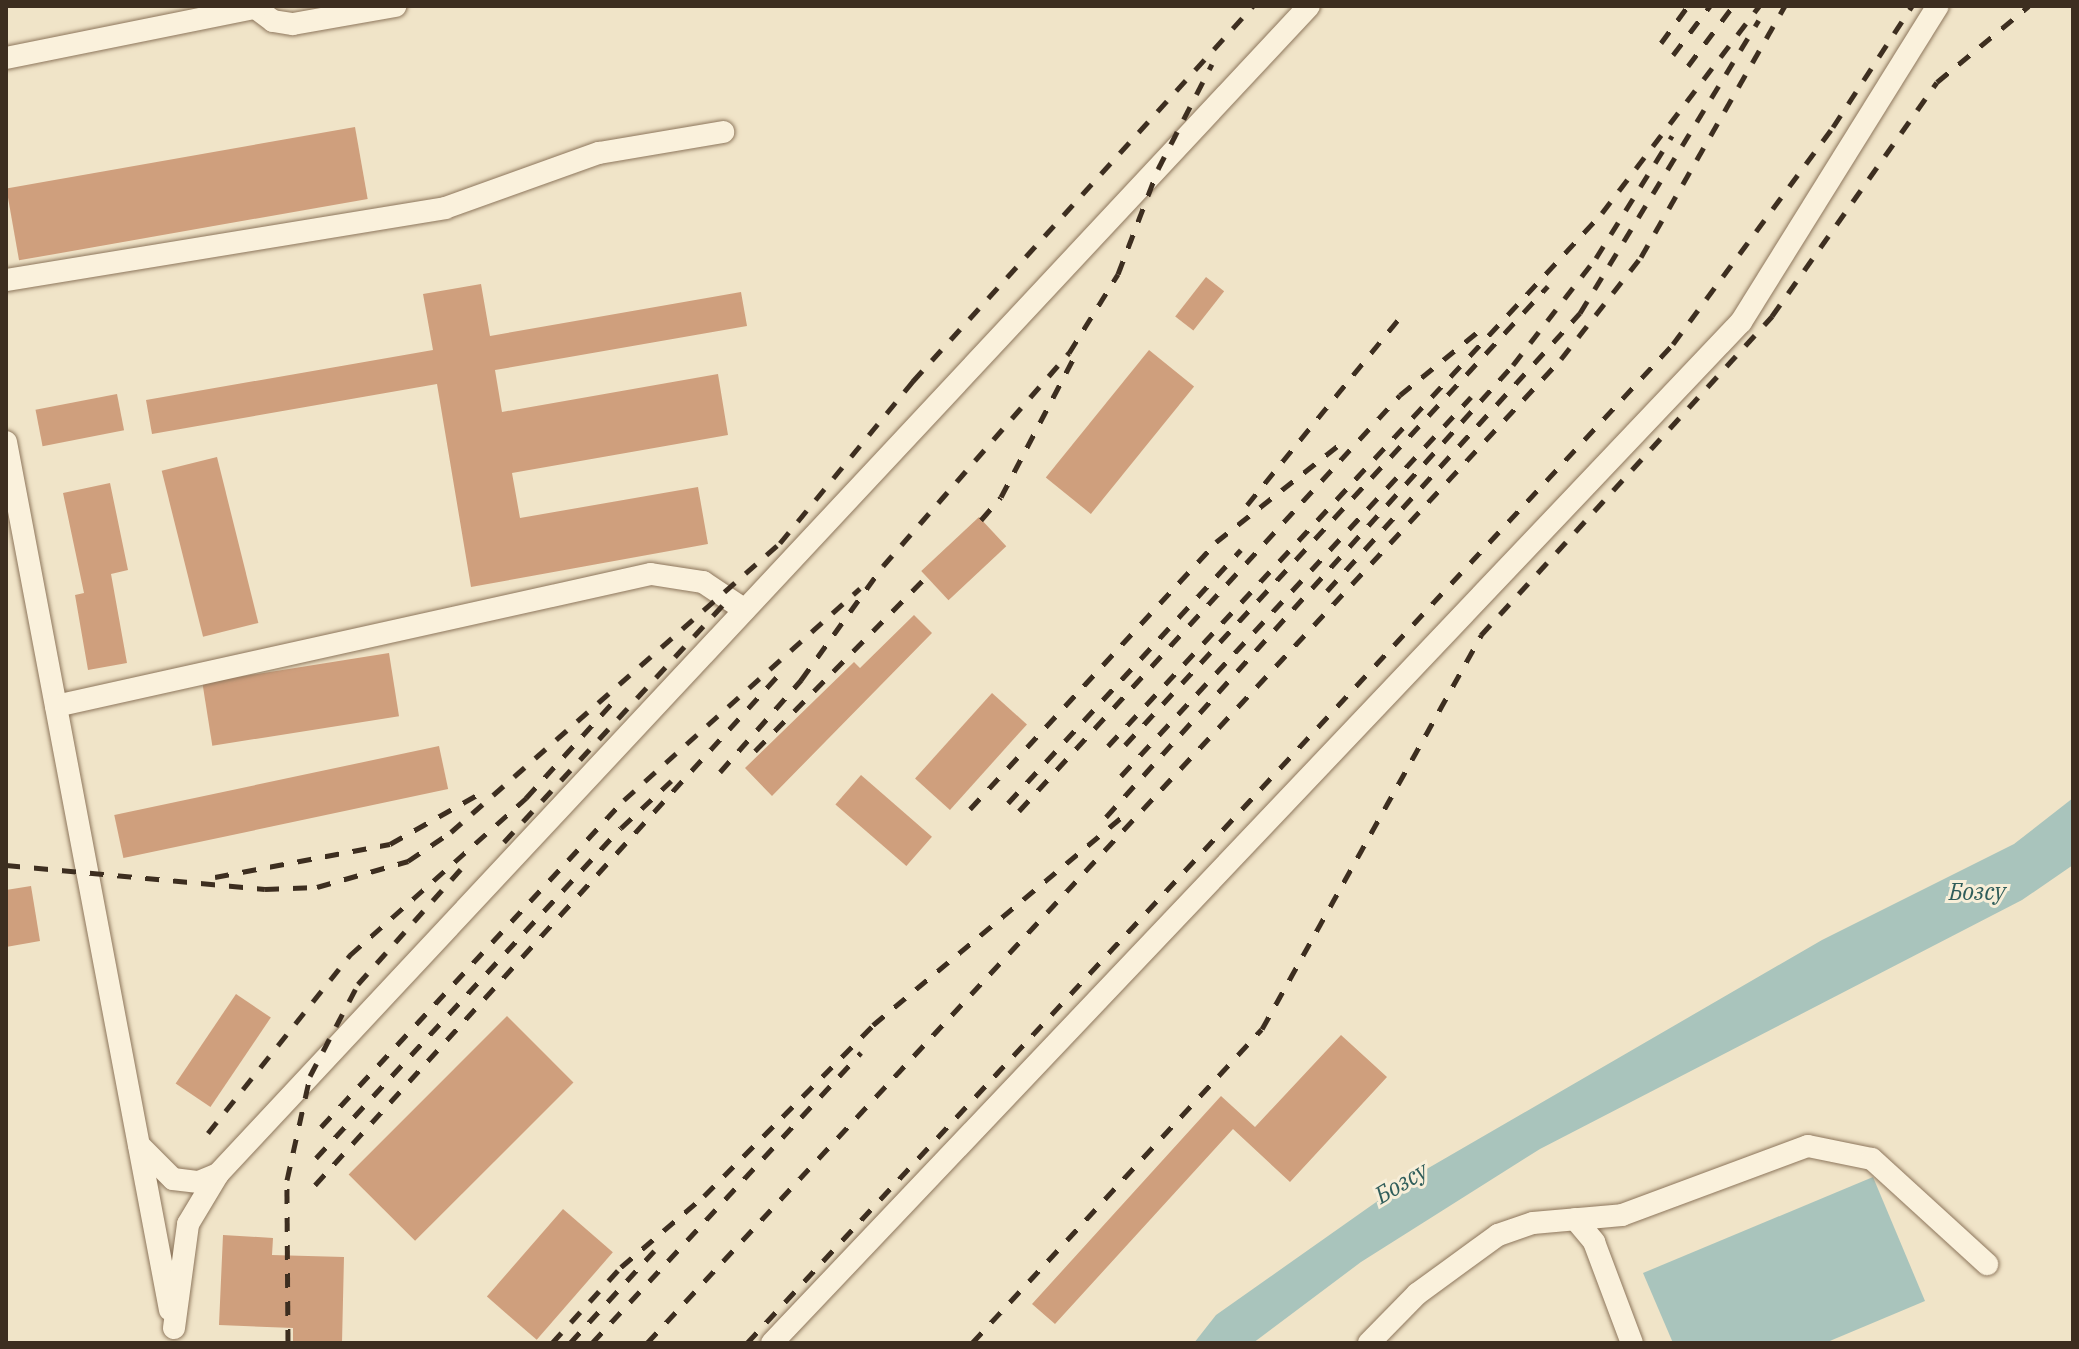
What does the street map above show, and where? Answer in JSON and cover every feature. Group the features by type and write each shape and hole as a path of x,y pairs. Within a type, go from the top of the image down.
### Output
{"lane":[{"path":"6,58 254,7 293,24 395,6"},
{"path":"175,1336 188,1224 218,1174 1309,6"},
{"path":"772,1343 1741,322 1938,6"},
{"path":"6,280 445,208 599,153 723,132"},
{"path":"6,442 11,492 56,706 175,1336"},
{"path":"56,706 651,574 703,582 745,610"},
{"path":"137,1141 173,1179 199,1182 218,1174"},
{"path":"1369,1343 1417,1294 1498,1235 1533,1223 1622,1215 1808,1146 1872,1159 1987,1264"},
{"path":"1575,1219 1594,1242 1632,1343"}],"water":[{"name":"Бозсу","path":"2073,798 2073,865 2022,900 1540,1149 1361,1262 1253,1343 1194,1343 1216,1315 1406,1181 1822,940 2014,844"},
{"path":"1873,1177 1925,1301 1825,1343 1673,1343 1643,1273"}],"building":[{"path":"355,127 368,199 19,260 6,188"},
{"path":"1206,277 1224,291 1193,331 1175,316"},
{"path":"481,284 490,336 741,292 747,326 495,370 502,412 718,374 728,435 512,473 520,518 698,487 708,544 471,587 437,384 152,434 146,400 433,350 423,294"},
{"path":"1149,350 1194,387 1091,514 1046,477"},
{"path":"117,394 124,430 43,446 36,410"},
{"path":"217,457 258,623 203,637 162,471"},
{"path":"110,483 128,570 111,574 127,663 88,670 75,595 84,593 63,493"},
{"path":"979,517 1006,546 949,600 921,571"},
{"path":"914,615 932,633 772,796 745,768 854,662 860,668"},
{"path":"389,653 399,716 212,746 202,683"},
{"path":"992,693 1027,724 950,810 915,778"},
{"path":"439,746 448,789 123,858 114,815"},
{"path":"861,775 932,837 906,866 835,804"},
{"path":"31,886 40,941 6,947 6,890"},
{"path":"236,994 271,1017 210,1107 176,1084"},
{"path":"507,1016 573,1082 415,1241 349,1174"},
{"path":"1341,1035 1387,1077 1290,1182 1233,1129 1055,1324 1032,1304 1221,1096 1255,1127"},
{"path":"563,1209 613,1252 537,1340 487,1297"},
{"path":"223,1235 273,1238 272,1255 344,1257 342,1343 293,1343 293,1328 219,1325"}],"railway":[{"path":"6,865 265,889 317,887 408,861 451,832 780,543 913,381 1253,6"},
{"path":"1661,43 1688,6"},
{"path":"1673,55 1710,6"},
{"path":"1688,66 1733,6"},
{"path":"1108,746 1602,213 1759,6"},
{"path":"647,1343 1561,359 1641,257 1785,6"},
{"path":"747,1343 1673,344 1833,127 1912,6"},
{"path":"972,1343 1262,1029 1481,635 1772,316 1937,82 2029,6"},
{"path":"1327,591 1580,313 1759,20"},
{"path":"720,772 801,680 883,566 1069,353 1118,274 1158,169 1212,64"},
{"path":"1106,817 1513,365 1596,258 1672,136"},
{"path":"1125,745 1548,286"},
{"path":"1247,505 1405,311"},
{"path":"1019,811 1400,395 1480,330"},
{"path":"981,520 1001,497 1073,359"},
{"path":"1121,776 1471,397"},
{"path":"970,809 1216,542 1340,444"},
{"path":"1008,803 1241,550"},
{"path":"755,751 927,576"},
{"path":"321,1127 624,800 860,588"},
{"path":"504,842 726,601"},
{"path":"315,1185 783,670"},
{"path":"208,1133 350,955 526,798 612,703"},
{"path":"316,1158 621,828 671,781"},
{"path":"215,877 390,844 486,790"},
{"path":"552,1343 621,1267 704,1196 873,1025 1124,815"},
{"path":"288,1343 287,1180 310,1076 358,984 469,860"},
{"path":"592,1343 861,1053"},
{"path":"570,1343 654,1251"}]}
